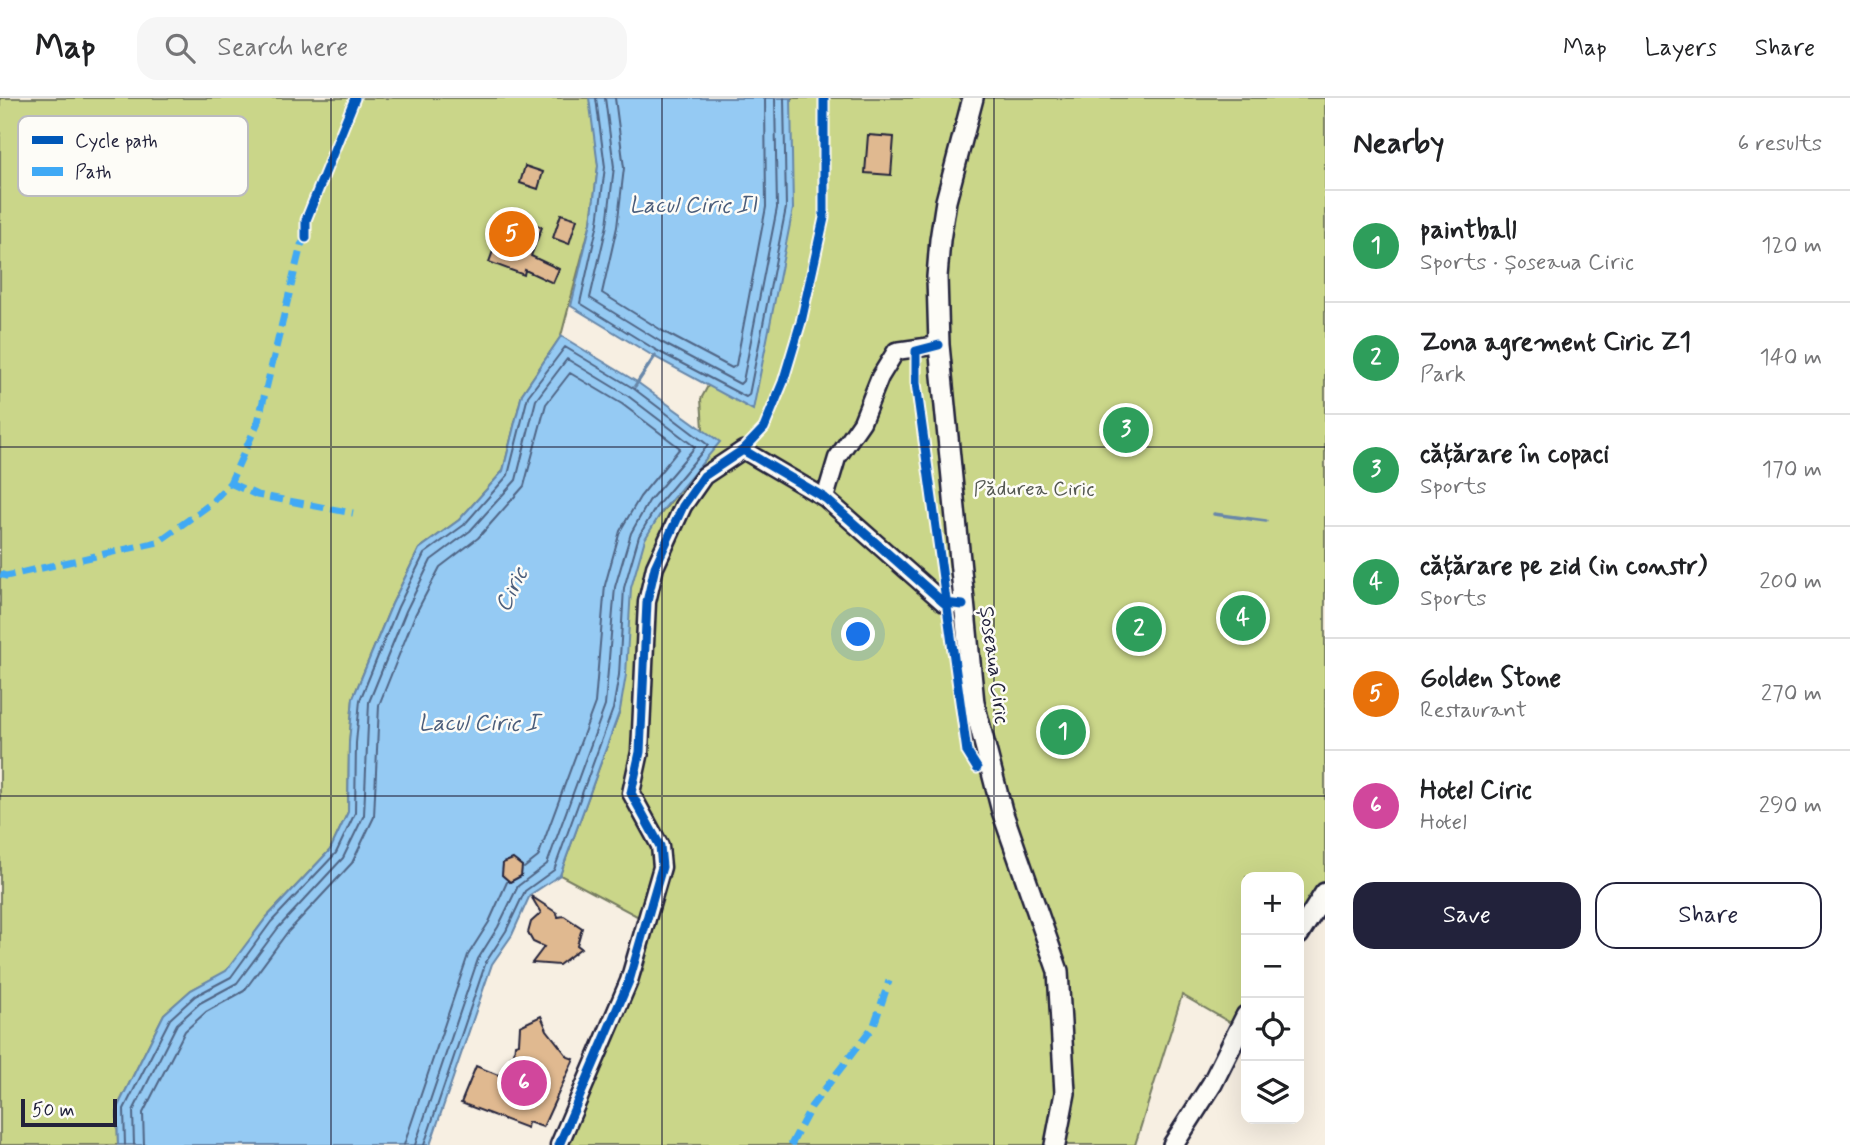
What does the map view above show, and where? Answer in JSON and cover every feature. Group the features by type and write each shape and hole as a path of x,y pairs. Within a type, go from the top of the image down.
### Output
{"main road":[{"name":"Șoseaua Ciric","path":"973,98 946,201 940,240 937,277 939,345 955,488 962,606 974,703 988,764 1058,971 1065,1093 1055,1145"},
{"path":"1304,926 1325,894"},
{"path":"1173,1145 1212,1084 1241,1026"}],"street":[{"path":"825,498 836,458 862,422 880,377 896,351 939,345"},
{"path":"559,1145 629,981 662,867 660,846 631,793 641,743 647,602 654,567 684,506 704,476 743,450 825,498 944,603 962,606"}],"green space":[{"path":"0,98 592,98 598,166 591,222 561,336 522,394 503,471 459,520 419,549 392,604 353,698 348,812 330,850 266,918 226,972 191,990 164,1014 117,1108 118,1145 0,1145"},
{"name":"Pădurea Ciric","path":"790,98 1325,98 1325,902 1304,935 1304,872 1241,872 1241,1029 1182,995 1135,1145 551,1145 643,970 654,925 560,875 620,710 624,614 639,542 705,458 701,399 787,237"}],"water":[{"name":"Lacul Ciric II","path":"589,98 791,98 793,209 753,410 653,356 571,306 591,222 598,166"},
{"name":"Lacul Ciric I","path":"561,336 637,382 720,442 662,511 645,539 631,588 626,675 620,710 560,875 530,895 512,935 492,964 430,1145 118,1145 117,1108 164,1014 191,990 226,971 266,918 330,850 348,812 353,698 392,604 419,549 459,520 503,471 522,394"}],"building":[{"path":"868,135 894,137 891,175 865,173"},
{"path":"525,166 543,172 538,189 520,183"},
{"path":"507,213 542,227 531,256 559,269 553,283 525,270 524,275 489,262"},
{"path":"561,214 577,219 569,244 553,238"},
{"path":"513,859 522,866 521,876 510,882 502,875 503,863"},
{"path":"531,896 557,913 558,917 564,916 582,928 577,945 581,948 559,965 532,963 544,947 533,942 528,933 531,922 541,913"},
{"path":"541,1016 547,1030 568,1057 574,1059 543,1127 528,1122 527,1128 461,1103 476,1066 498,1075 509,1069 515,1044 519,1043 520,1026"}],"waterway":[{"name":"Ciric","path":"635,386 655,356"},
{"path":"1214,514 1266,521"}],"marked path":[{"path":"0,574 6,576 158,542 209,505 230,483 258,422 301,245 306,238"},
{"path":"230,483 257,495 353,513"},
{"path":"791,1145 811,1107 874,1025 889,981"}],"cycle path":[{"path":"306,238 306,220 355,98"},
{"path":"743,450 764,428 783,382 801,322 824,218 824,98"},
{"path":"939,345 916,351 916,383 967,752 977,768"},
{"path":"559,1145 629,981 662,867 660,846 631,793 640,752 647,602 655,567 683,506 704,476 743,450 825,498 944,603 963,605"}],"place":[{"name":"Golden Stone","path":"512,234"},
{"name":"cățărare în copaci","path":"1126,430"},
{"name":"cățărare pe zid (in constr)","path":"1243,618"},
{"name":"Zona agrement Ciric Z1","path":"1139,629"},
{"name":"paintball","path":"1063,732"},
{"name":"Hotel Ciric","path":"524,1083"}]}
